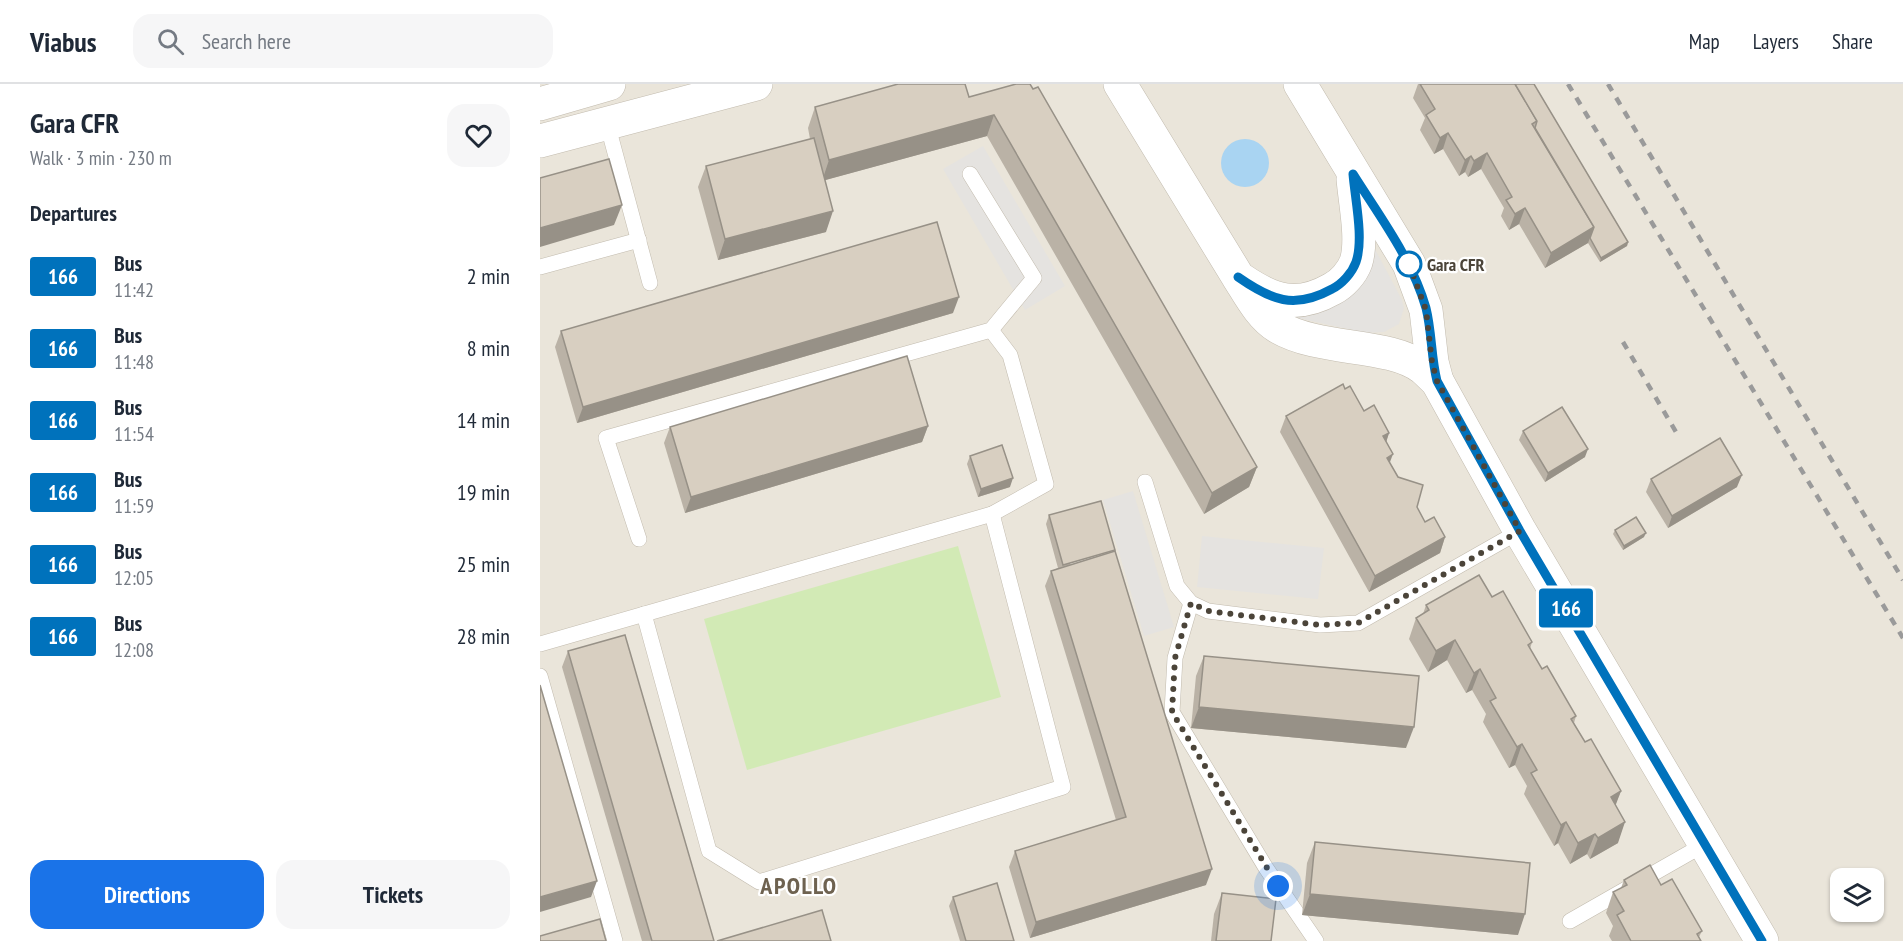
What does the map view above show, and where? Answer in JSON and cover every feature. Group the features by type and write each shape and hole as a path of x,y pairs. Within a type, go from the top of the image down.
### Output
{"street":[{"path":"540,104 609,84"},
{"path":"540,141 756,84"},
{"path":"1120,84 1137,99 1238,277 1255,304 1276,326 1305,338 1395,356 1423,368 1437,381"},
{"path":"1300,91 1409,264 1426,310 1432,362 1437,381 1520,531 1762,941"},
{"path":"1238,277 1259,292 1289,301 1305,301 1336,287 1348,276 1356,263 1358,249 1353,174"}],"lane":[{"path":"607,123 650,283"},
{"path":"639,538 606,438 991,330 1034,278 970,174"},
{"path":"540,267 639,240"},
{"path":"540,644 992,514 1046,484 1010,355 991,330"},
{"path":"1145,482 1177,586 1191,603 1208,611 1320,625 1358,623 1520,531"},
{"path":"644,614 709,851 759,882 1063,787 992,514"},
{"path":"1191,603 1175,658 1172,712 1266,868 1316,941"},
{"path":"540,676 615,941"},
{"path":"1570,921 1705,844"}],"shaded area":[{"path":"540,84 1903,84 1903,941 540,941"},
{"path":"983,146 1065,286 1025,310 943,169"},
{"path":"1368,236 1402,300 1404,308 1399,324 1384,332 1366,333 1284,315"},
{"path":"1133,491 1174,627 1144,636 1103,500"},
{"path":"1202,536 1324,548 1318,599 1197,587"}],"green space":[{"path":"958,546 1001,697 747,770 704,619"}],"water":[{"path":"1240,139 1250,139 1262,146 1269,158 1269,168 1262,180 1250,187 1240,187 1225,176 1221,168 1221,158 1232,143"}],"building":[{"path":"898,84 965,84 969,97 1016,84 1030,84 1033,89 1038,87 1257,467 1212,493 994,115 829,160 815,107"},
{"path":"1420,84 1515,84 1537,121 1532,124 1594,227 1551,253 1525,208 1515,214 1506,200 1512,197 1487,153 1474,161 1471,156 1465,160 1448,133 1440,138 1426,115 1435,109"},
{"path":"1515,84 1534,84 1628,242 1601,258 1590,238 1594,227 1535,128 1537,121"},
{"path":"814,138 833,211 725,239 706,166"},
{"path":"609,159 622,205 540,228 540,178"},
{"path":"937,222 959,297 583,407 561,331"},
{"path":"907,356 928,426 691,497 670,427"},
{"path":"1343,384 1345,389 1350,386 1364,411 1374,405 1389,433 1383,436 1393,454 1387,458 1398,477 1423,485 1417,507 1425,522 1434,517 1445,537 1375,576 1286,416"},
{"path":"1562,407 1588,449 1548,473 1523,431"},
{"path":"1720,438 1742,475 1672,516 1651,479"},
{"path":"1002,445 1013,478 981,489 970,456"},
{"path":"1101,501 1115,550 1063,565 1049,515"},
{"path":"1636,517 1646,533 1624,546 1615,530"},
{"path":"1115,551 1212,869 1036,922 1015,851 1126,817 1051,571"},
{"path":"1479,575 1492,597 1503,591 1532,642 1528,645 1542,669 1547,666 1576,716 1571,719 1585,742 1591,739 1621,791 1611,797 1625,822 1598,838 1595,834 1578,843 1566,822 1561,825 1531,773 1537,770 1522,744 1517,747 1490,701 1496,698 1480,669 1474,673 1455,640 1436,651 1416,618 1429,610 1426,605"},
{"path":"625,635 714,941 652,941 568,651"},
{"path":"1204,656 1419,676 1414,727 1199,707"},
{"path":"540,685 597,881 540,897"},
{"path":"1315,842 1530,863 1525,914 1310,894"},
{"path":"1650,865 1661,885 1672,879 1702,931 1697,934 1701,941 1631,941 1617,915 1624,911 1613,892 1627,885 1624,880"},
{"path":"997,883 1014,941 966,941 953,897"},
{"path":"1222,893 1276,899 1271,941 1216,941"},
{"path":"822,910 831,941 717,941"},
{"path":"600,919 606,941 540,941 540,936"}],"railway":[{"path":"1568,84 1903,638"},
{"path":"1608,84 1903,580"},
{"path":"1623,342 1676,432"}],"bus line":[{"name":"166","path":"1238,277 1259,292 1289,301 1305,301 1336,287 1348,276 1356,263 1358,236 1353,174 1409,264 1419,287 1426,310 1432,362 1437,381 1520,531 1762,941"}],"place":[{"name":"Gara CFR","path":"1409,264"}],"district":[{"name":"APOLLO","path":"799,885"}],"route":[{"path":"1278,886 1172,712 1175,658 1191,603 1208,611 1320,625 1358,623 1520,531 1437,381 1432,362 1426,310 1409,264"}]}
